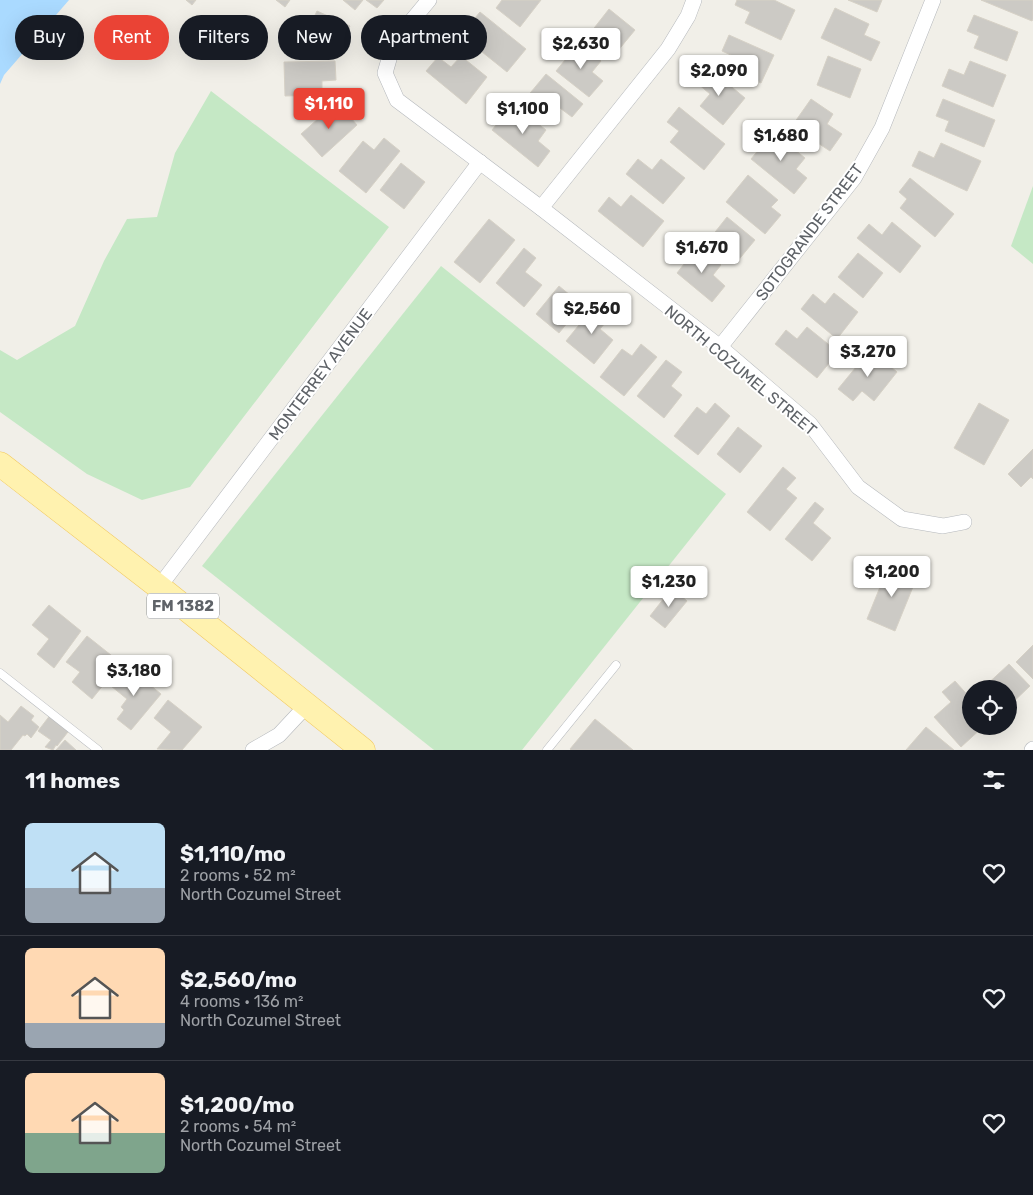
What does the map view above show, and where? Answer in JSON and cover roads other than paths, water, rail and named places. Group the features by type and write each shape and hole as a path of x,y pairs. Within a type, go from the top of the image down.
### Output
{"main road":[{"name":"FM 1382","path":"0,464 159,587 364,750"}],"street":[{"name":"NORTH COZUMEL STREET","path":"429,0 394,42 385,73 397,100 542,208 720,347 810,424 858,487 902,519 943,526 964,522"},
{"path":"542,208 668,49 688,16 694,0"},
{"name":"SOTOGRANDE STREET","path":"720,347 854,178 882,128 933,0"},
{"name":"MONTERREY AVENUE","path":"159,587 480,162"},
{"path":"253,750 279,734 306,705"}],"lane":[{"path":"547,750 616,665"},
{"path":"0,673 98,750"}],"water":[{"path":"0,0 69,0 56,15 15,15 15,60 17,60 4,75 0,84"}]}
